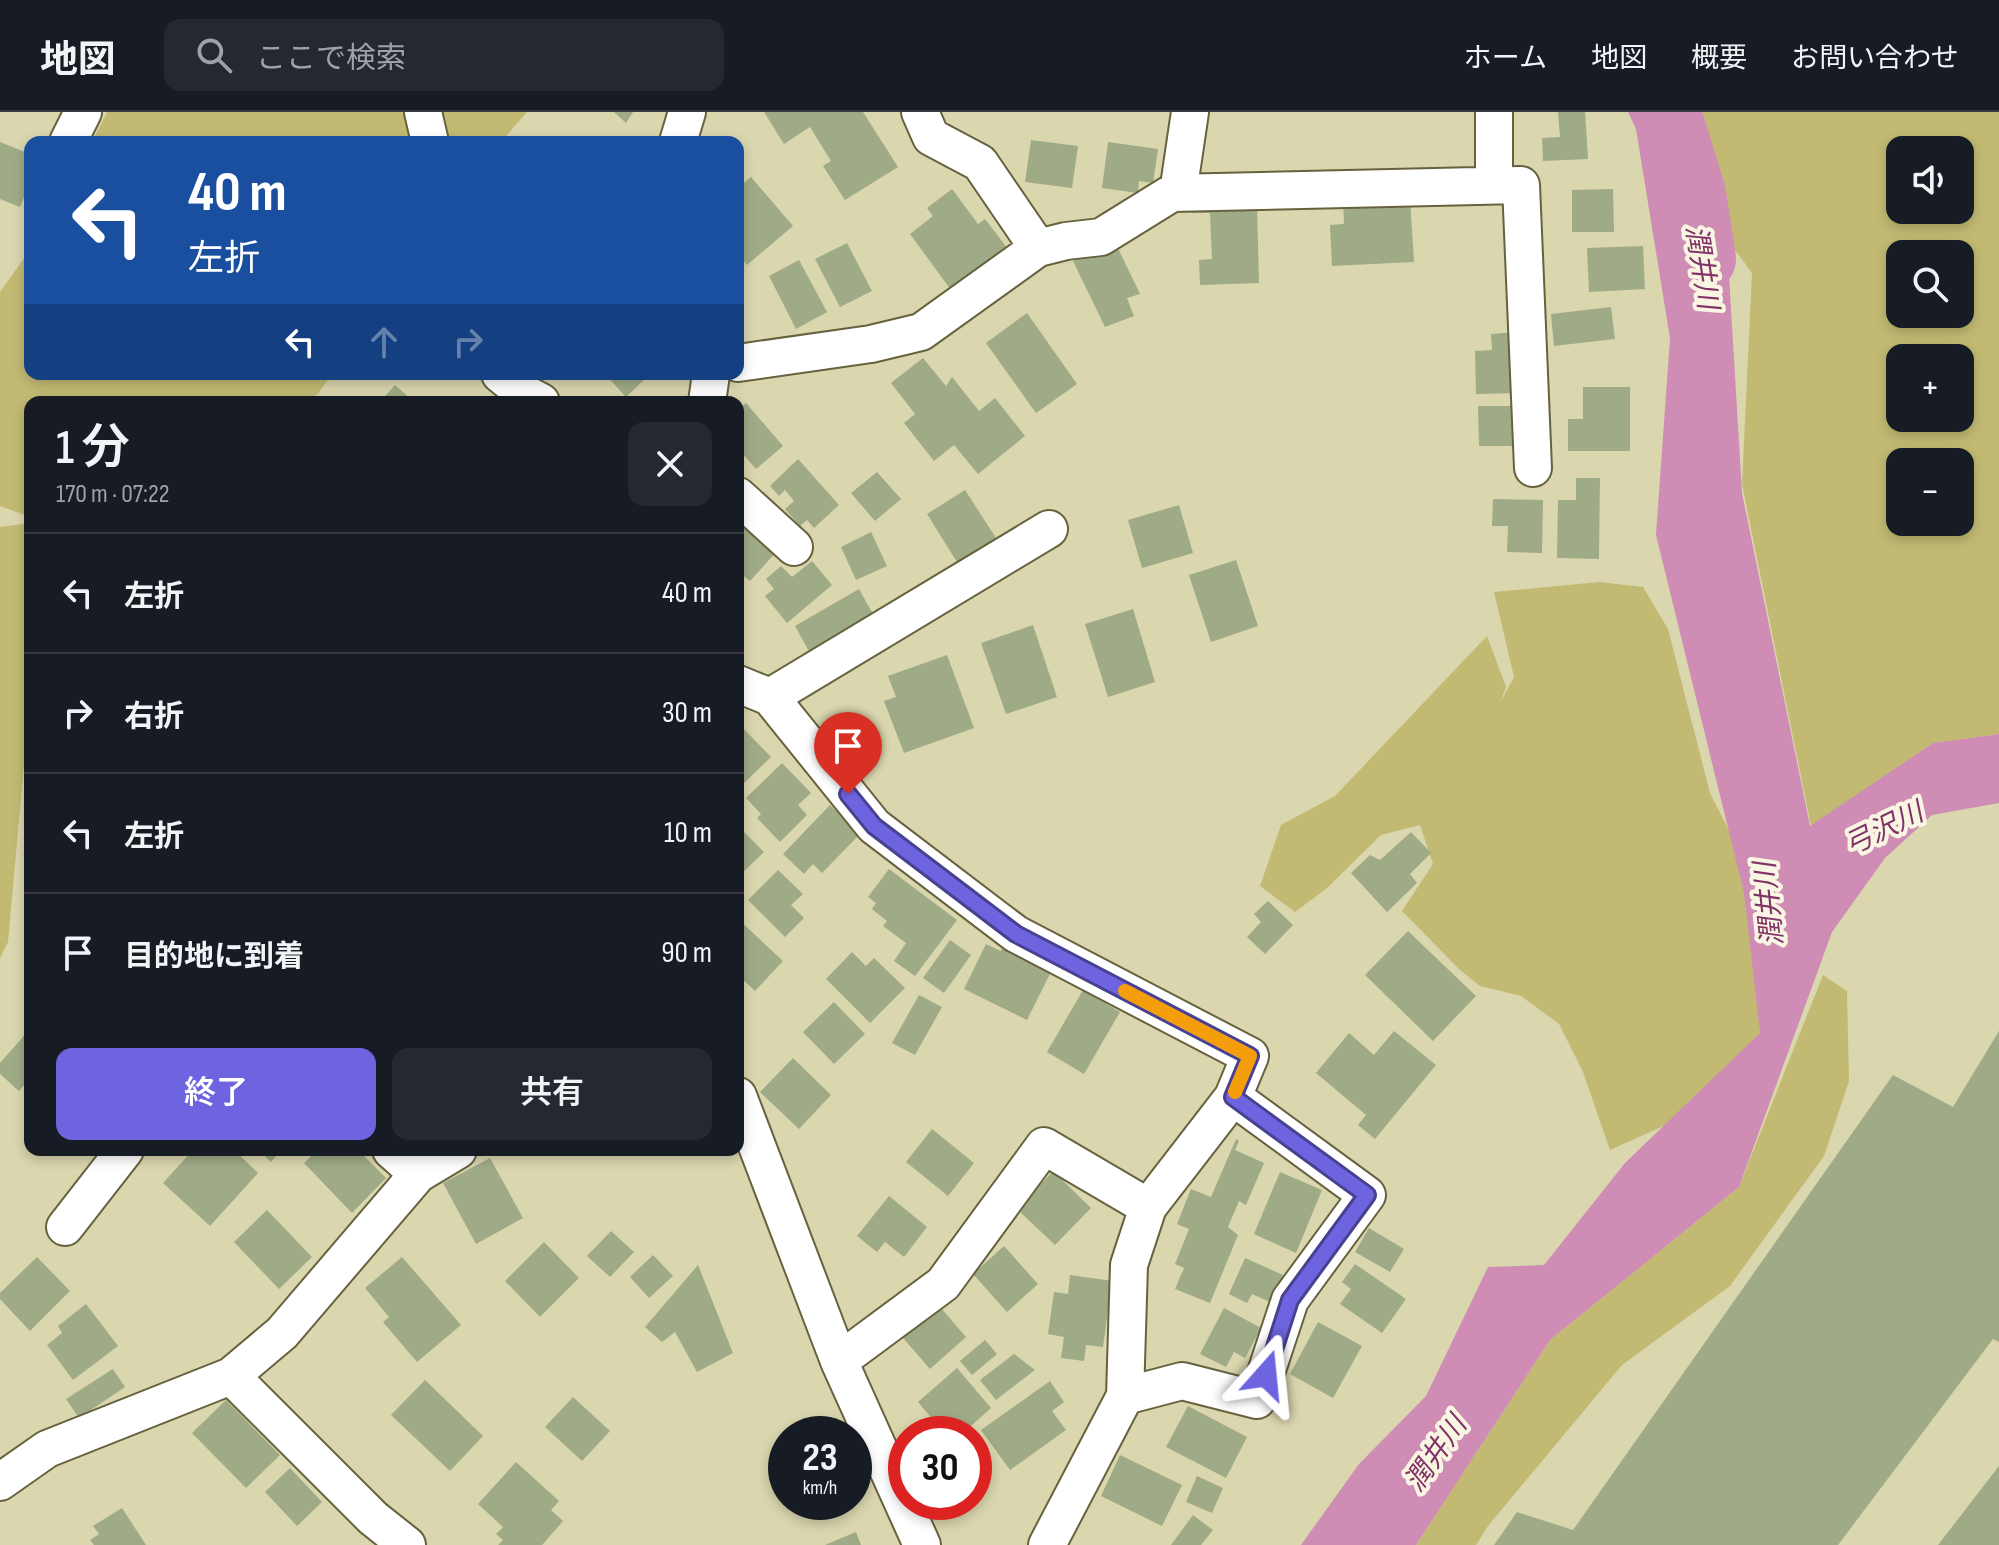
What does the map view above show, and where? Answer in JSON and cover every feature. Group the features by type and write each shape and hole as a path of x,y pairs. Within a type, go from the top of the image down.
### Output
{"street":[{"path":"71,136 83,112"},
{"path":"423,112 429,136"},
{"path":"680,136 687,112"},
{"path":"920,112 931,137 980,163 1038,248"},
{"path":"1178,193 1190,112"},
{"path":"1494,112 1494,185"},
{"path":"744,362 871,344 921,332 1038,248 1101,237 1172,193 1521,185 1533,468"},
{"path":"744,501 794,547"},
{"path":"1047,1545 1125,1396 1129,1265 1148,1207 1233,1097 1250,1056 1016,934 874,826 754,690 1049,529"},
{"path":"1125,1396 1182,1381 1257,1400 1290,1300 1367,1195 1233,1097"},
{"path":"744,1113 839,1361 922,1545"},
{"path":"839,1361 943,1284 1044,1146 1148,1207"},
{"path":"65,1227 120,1156"},
{"path":"398,1156 418,1174"},
{"path":"0,1482 47,1449 231,1376 282,1333 418,1174 448,1156"},
{"path":"231,1376 373,1518 407,1545"}],"shaded area":[{"path":"107,112 527,112 506,136 95,136"},
{"path":"1666,112 1999,112 1999,734 1933,743 1811,826 1742,484 1752,273 1701,203"},
{"path":"24,258 24,380 328,380 314,396 24,396 24,515 0,506 0,292"},
{"path":"24,524 24,765 8,942 0,958 0,527"},
{"path":"1599,582 1643,587 1668,629 1710,793 1747,866 1760,1033 1677,1120 1610,1150 1583,1072 1559,1024 1521,996 1480,986 1402,911 1433,864 1420,825 1381,835 1327,888 1295,912 1260,886 1281,825 1335,796 1487,636 1506,687 1500,703 1514,677 1494,592"},
{"path":"1823,975 1847,991 1849,1081 1824,1156 1730,1286 1622,1365 1488,1526 1476,1545 1416,1545 1550,1340 1739,1187"}],"water":[{"name":"弓沢川","path":"1628,112 1657,112 1728,259 1742,493 1810,826 1933,743 1999,734 1999,803 1932,815 1885,858 1832,932 1739,1187 1550,1340 1416,1545 1301,1545 1359,1464 1426,1396 1488,1267 1544,1265 1625,1163 1760,1033 1744,893 1656,535 1670,338 1636,129"}],"building":[{"path":"614,112 633,112 626,123"},
{"path":"764,112 863,112 898,167 845,200 823,166 831,161 810,127 784,144"},
{"path":"1558,112 1585,112 1588,159 1543,161 1542,138 1560,137"},
{"path":"1031,140 1078,146 1072,188 1025,182"},
{"path":"0,142 24,152 24,197 20,207 0,199"},
{"path":"1108,142 1158,149 1153,183 1139,181 1138,193 1102,188"},
{"path":"751,177 793,226 747,265 744,261 744,183"},
{"path":"952,189 978,224 985,219 1011,253 954,294 910,234 933,216 927,208"},
{"path":"1613,189 1614,232 1572,232 1572,190"},
{"path":"1410,198 1414,262 1332,266 1330,225 1344,224 1343,201"},
{"path":"1191,203 1257,206 1259,283 1200,285 1199,260 1212,259 1210,213 1191,213"},
{"path":"1115,242 1140,294 1127,298 1134,316 1105,327 1073,261"},
{"path":"847,243 872,291 840,307 815,259"},
{"path":"1643,246 1645,289 1589,292 1587,248"},
{"path":"799,260 827,312 796,329 769,276"},
{"path":"1611,307 1615,339 1554,346 1551,314"},
{"path":"1027,313 1077,384 1036,413 986,343"},
{"path":"1517,332 1519,393 1476,394 1475,351 1492,350 1491,334"},
{"path":"923,358 946,386 952,377 979,411 995,398 1025,436 978,474 954,445 934,461 904,423 915,414 891,383"},
{"path":"610,380 644,380 627,396"},
{"path":"395,385 407,396 385,396"},
{"path":"1583,387 1630,387 1630,451 1568,451 1568,419 1583,419"},
{"path":"746,403 783,446 756,469 744,455"},
{"path":"1478,406 1515,406 1515,446 1479,446"},
{"path":"798,459 839,505 814,528 807,520 800,526 785,509 794,501 785,490 779,496 770,486"},
{"path":"877,472 901,499 875,521 851,493"},
{"path":"1576,478 1600,478 1599,559 1557,558 1558,500 1576,500"},
{"path":"965,490 996,538 957,562 927,514"},
{"path":"1493,499 1543,500 1542,553 1507,552 1508,526 1492,526"},
{"path":"1179,505 1193,553 1142,568 1128,520"},
{"path":"748,523 777,551 750,581 744,576 744,527"},
{"path":"871,532 887,566 856,580 841,547"},
{"path":"1236,560 1258,626 1211,642 1189,575"},
{"path":"812,561 832,585 787,623 765,596 774,589 766,579 781,566 792,577"},
{"path":"859,589 874,616 810,653 795,626"},
{"path":"1133,609 1155,682 1108,697 1085,624"},
{"path":"1033,625 1057,697 1006,714 981,643"},
{"path":"947,655 974,728 904,753 884,701 896,697 888,676"},
{"path":"744,729 771,757 744,783"},
{"path":"782,763 811,793 798,805 807,815 780,842 757,818 761,814 746,798"},
{"path":"830,805 860,834 822,873 813,864 804,874 783,854"},
{"path":"744,832 764,852 744,871"},
{"path":"1411,832 1431,853 1410,874 1417,883 1387,912 1351,873 1370,855 1380,860"},
{"path":"889,869 957,920 915,976 894,961 906,943 883,926 887,921 872,909 876,903 868,897"},
{"path":"778,870 803,894 791,905 804,918 785,937 748,900"},
{"path":"1268,901 1293,925 1265,954 1247,937 1261,922 1254,914"},
{"path":"744,925 783,961 755,991 744,981"},
{"path":"1408,931 1476,996 1433,1041 1365,975"},
{"path":"950,940 971,955 944,993 923,978"},
{"path":"1006,940 1055,964 1027,1020 964,989 986,944 1001,951"},
{"path":"852,952 866,966 874,958 905,988 870,1023 826,979"},
{"path":"1083,990 1120,1012 1084,1074 1047,1052"},
{"path":"919,995 942,1007 915,1055 892,1043"},
{"path":"834,1002 865,1034 834,1064 803,1032"},
{"path":"1394,1031 1436,1065 1375,1139 1358,1125 1366,1115 1316,1073 1349,1033 1374,1055"},
{"path":"1999,1031 1999,1342 1993,1339 1838,1545 1494,1545 1517,1512 1573,1530 1893,1075 1953,1107"},
{"path":"24,1036 24,1085 19,1091 0,1074 0,1063"},
{"path":"793,1058 831,1095 799,1129 760,1092"},
{"path":"932,1129 974,1163 948,1196 906,1162"},
{"path":"1236,1139 1239,1141 1235,1150 1264,1163 1246,1205 1239,1201 1228,1227 1238,1235 1210,1303 1175,1289 1184,1268 1175,1264 1189,1229 1177,1224 1191,1189 1211,1197"},
{"path":"188,1156 240,1156 258,1173 210,1226 163,1183"},
{"path":"311,1156 364,1156 386,1178 352,1213 304,1163"},
{"path":"490,1158 523,1218 476,1244 443,1183"},
{"path":"1053,1171 1091,1208 1055,1245 1017,1209"},
{"path":"1280,1172 1322,1190 1296,1253 1254,1234"},
{"path":"889,1196 927,1227 904,1257 885,1242 877,1252 857,1236"},
{"path":"267,1210 312,1257 279,1289 234,1242"},
{"path":"1369,1228 1404,1249 1390,1272 1355,1252"},
{"path":"611,1231 634,1252 610,1277 587,1256"},
{"path":"544,1242 579,1278 540,1317 505,1281"},
{"path":"1004,1246 1038,1284 1007,1312 973,1274"},
{"path":"653,1255 673,1276 649,1298 630,1277"},
{"path":"37,1257 70,1291 30,1331 0,1299 0,1293"},
{"path":"402,1257 461,1325 417,1362 383,1322 389,1317 365,1288"},
{"path":"1245,1258 1283,1275 1270,1302 1252,1294 1247,1303 1229,1294"},
{"path":"1355,1264 1406,1299 1382,1333 1340,1304 1351,1289 1342,1282"},
{"path":"698,1265 733,1353 697,1372 675,1332 662,1342 645,1327"},
{"path":"1070,1275 1112,1281 1103,1347 1086,1345 1084,1361 1061,1358 1064,1337 1048,1334 1054,1292 1068,1294"},
{"path":"934,1300 966,1337 930,1369 898,1332"},
{"path":"86,1304 118,1346 73,1380 47,1345 62,1333 58,1326"},
{"path":"1224,1308 1261,1328 1245,1358 1234,1352 1226,1367 1200,1354"},
{"path":"1318,1322 1362,1346 1333,1398 1290,1374"},
{"path":"985,1340 997,1354 972,1375 960,1361"},
{"path":"1014,1354 1035,1370 996,1400 980,1380"},
{"path":"957,1368 991,1408 982,1416 930,1416 918,1402"},
{"path":"113,1369 125,1387 79,1418 66,1399"},
{"path":"425,1380 483,1436 450,1471 391,1415"},
{"path":"1050,1381 1064,1402 1052,1411 1066,1430 1010,1470 992,1445 992,1422"},
{"path":"573,1397 610,1431 582,1461 545,1427"},
{"path":"226,1400 280,1455 246,1488 192,1433"},
{"path":"1188,1406 1247,1437 1226,1478 1166,1447"},
{"path":"1120,1455 1182,1485 1162,1526 1101,1496"},
{"path":"516,1462 559,1501 551,1510 563,1521 542,1545 498,1545 503,1540 496,1534 503,1527 478,1504"},
{"path":"1999,1466 1999,1545 1938,1545"},
{"path":"290,1468 322,1502 297,1526 265,1492"},
{"path":"1197,1476 1223,1488 1212,1513 1186,1502"},
{"path":"122,1508 146,1545 94,1545 90,1540 99,1534 93,1526"},
{"path":"1193,1515 1213,1530 1201,1545 1171,1545"},
{"path":"856,1532 861,1545 825,1545"}],"waterway":[{"name":"潤井川","path":"1667,112 1692,194 1702,259"}],"slow traffic":[{"path":"1125,991 1250,1056 1235,1092"}],"route":[{"path":"848,794 874,826 1016,934 1250,1056 1233,1097 1367,1195 1290,1300 1266,1375"}]}
